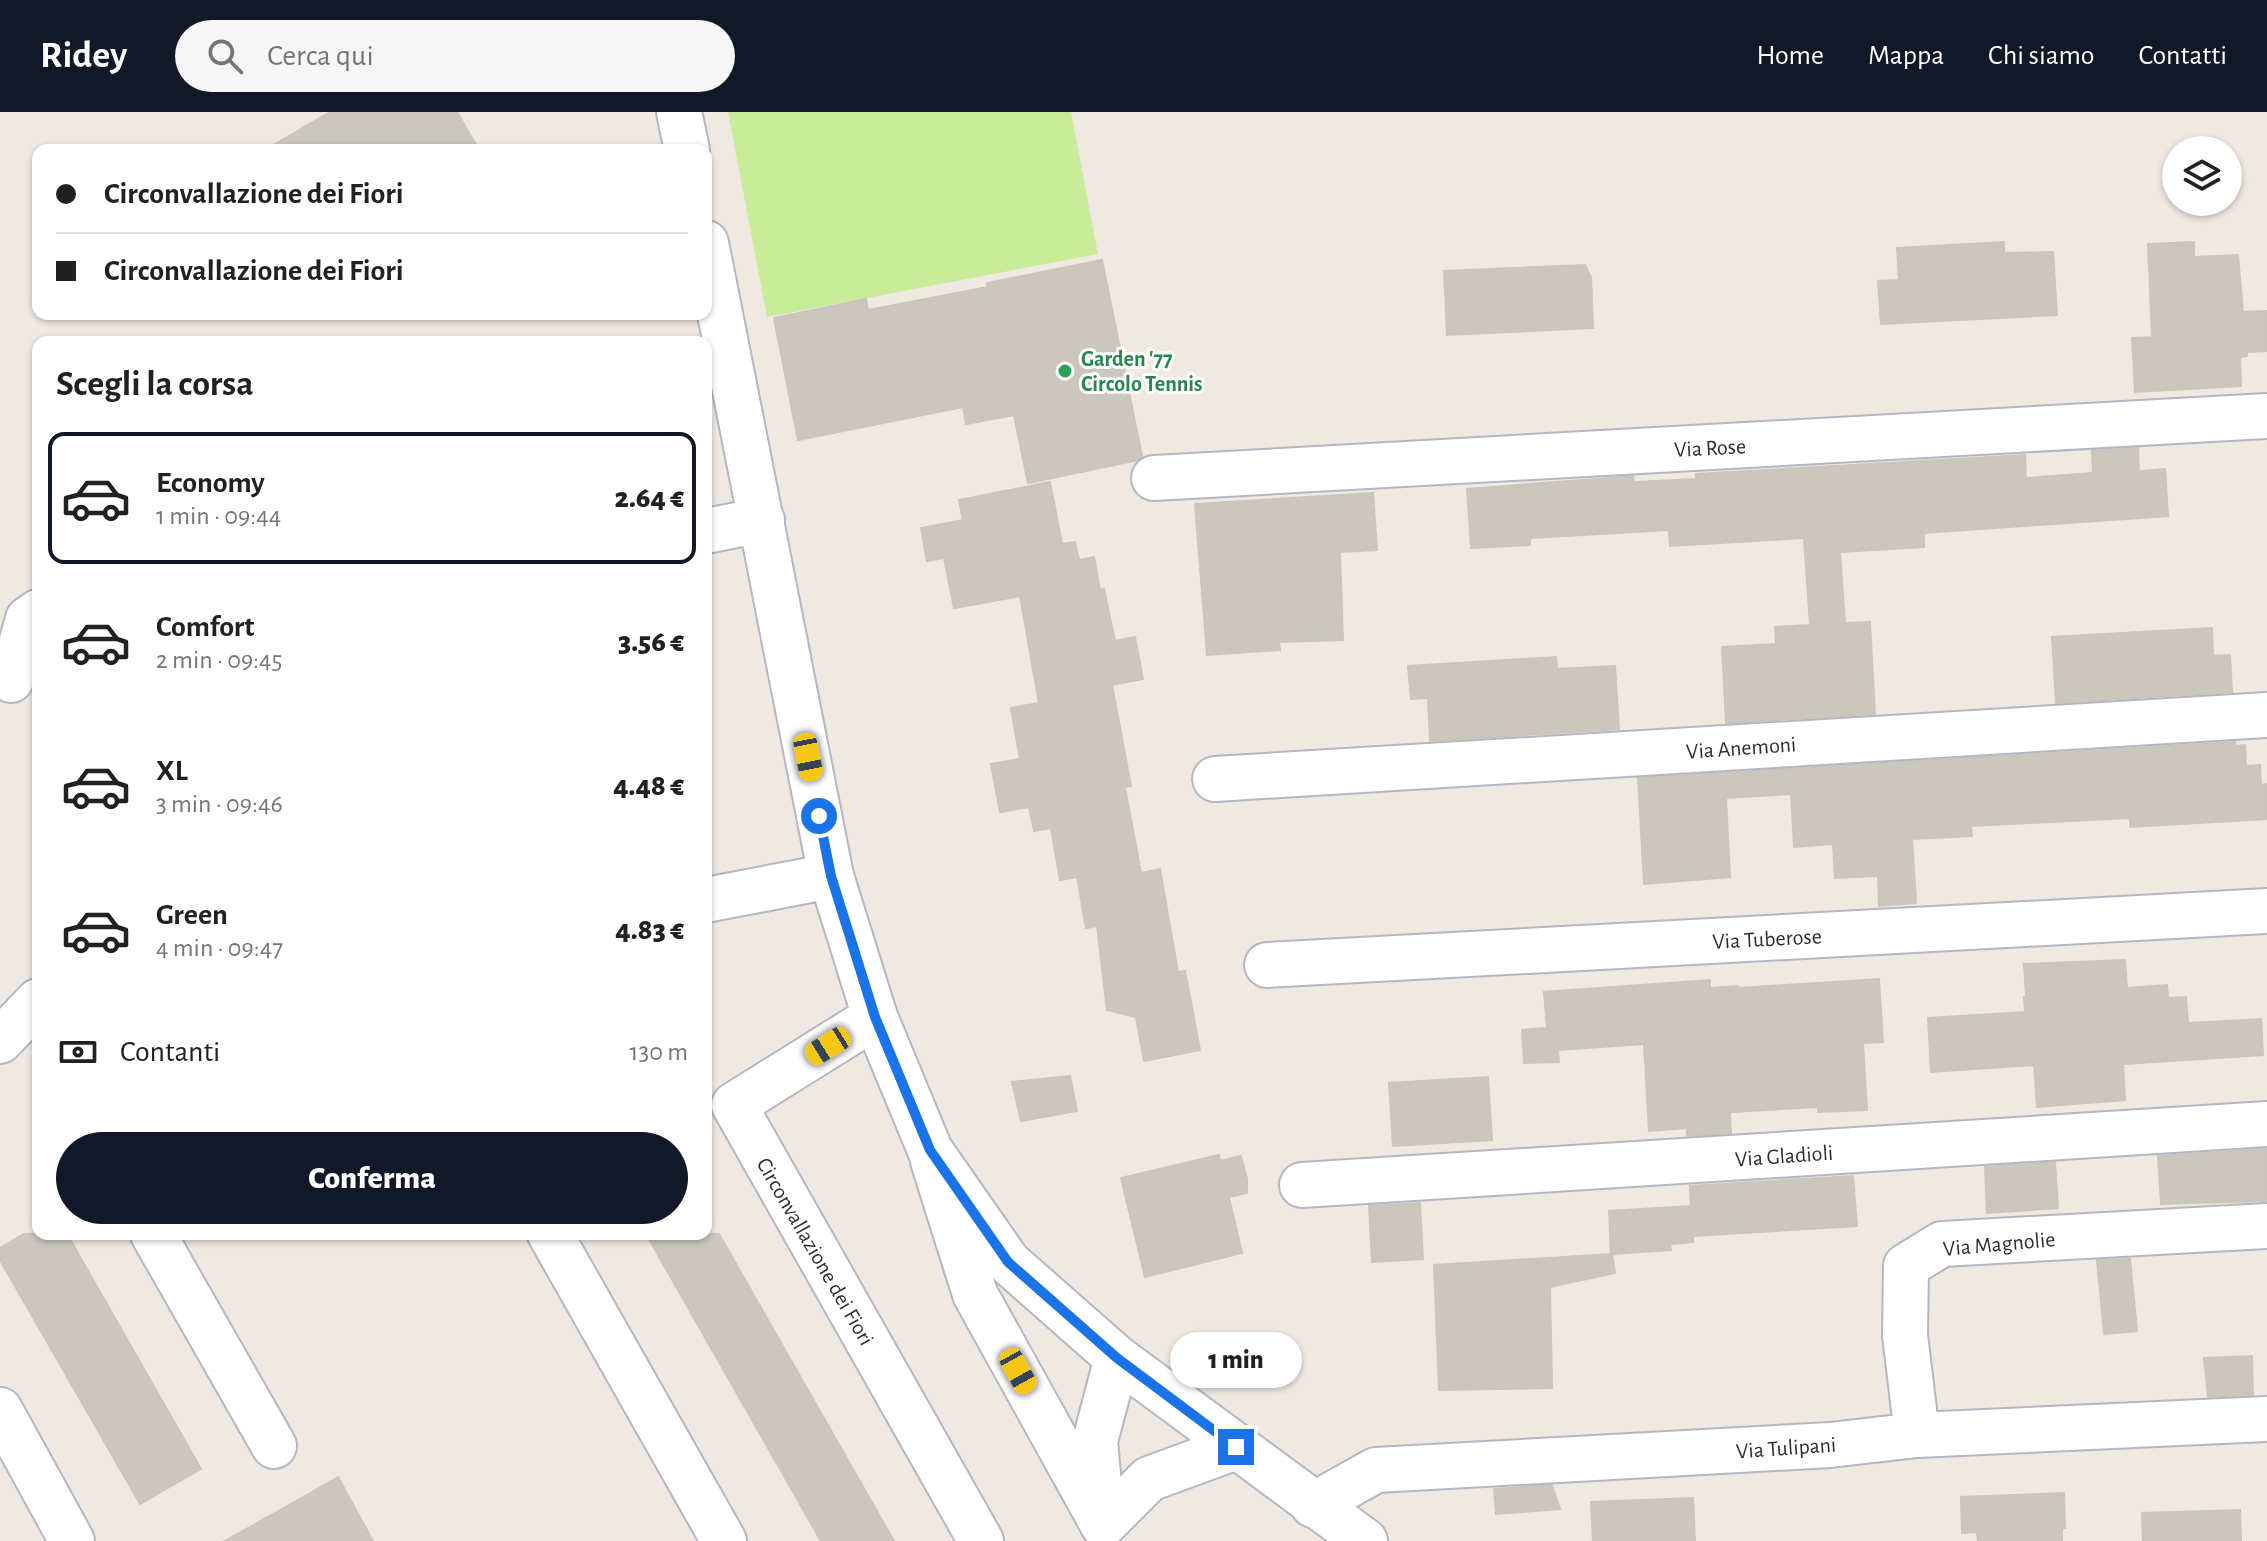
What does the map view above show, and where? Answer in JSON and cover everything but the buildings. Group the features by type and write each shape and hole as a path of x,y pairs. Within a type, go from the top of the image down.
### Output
{"street":[{"path":"679,112 686,144"},
{"path":"712,273 831,876 875,1017 930,1150 975,1294 1104,1533"},
{"name":"Via Rose","path":"1154,478 2267,416"},
{"path":"712,530 762,520"},
{"path":"11,680 28,619 32,616"},
{"name":"Via Anemoni","path":"1215,779 2267,715"},
{"path":"712,899 831,876"},
{"name":"Via Tuberose","path":"1267,965 2267,911"},
{"path":"0,1041 32,1007"},
{"name":"Circonvallazione dei Fiori","path":"875,1017 720,1108 981,1541"},
{"name":"Via Gladioli","path":"1302,1185 2267,1124"},
{"path":"930,1150 1008,1262 1117,1358 1365,1541"},
{"name":"Via Magnolie","path":"1917,1435 1905,1335 1906,1266 1942,1244 2267,1226"},
{"path":"156,1240 274,1446"},
{"path":"553,1240 724,1541"},
{"path":"1104,1533 1095,1441 1117,1358"},
{"path":"0,1410 72,1541"},
{"name":"Via Tulipani","path":"1313,1505 1376,1470 1830,1445 1917,1435 2267,1419"},
{"path":"1104,1533 1149,1479 1236,1447"}],"green space":[{"path":"728,112 1071,112 1098,254 767,317"}],"place":[{"name":"Garden '77 Circolo Tennis","path":"1065,371"}],"route":[{"path":"819,816 831,876 875,1017 930,1150 1008,1262 1117,1358 1236,1447"}]}
